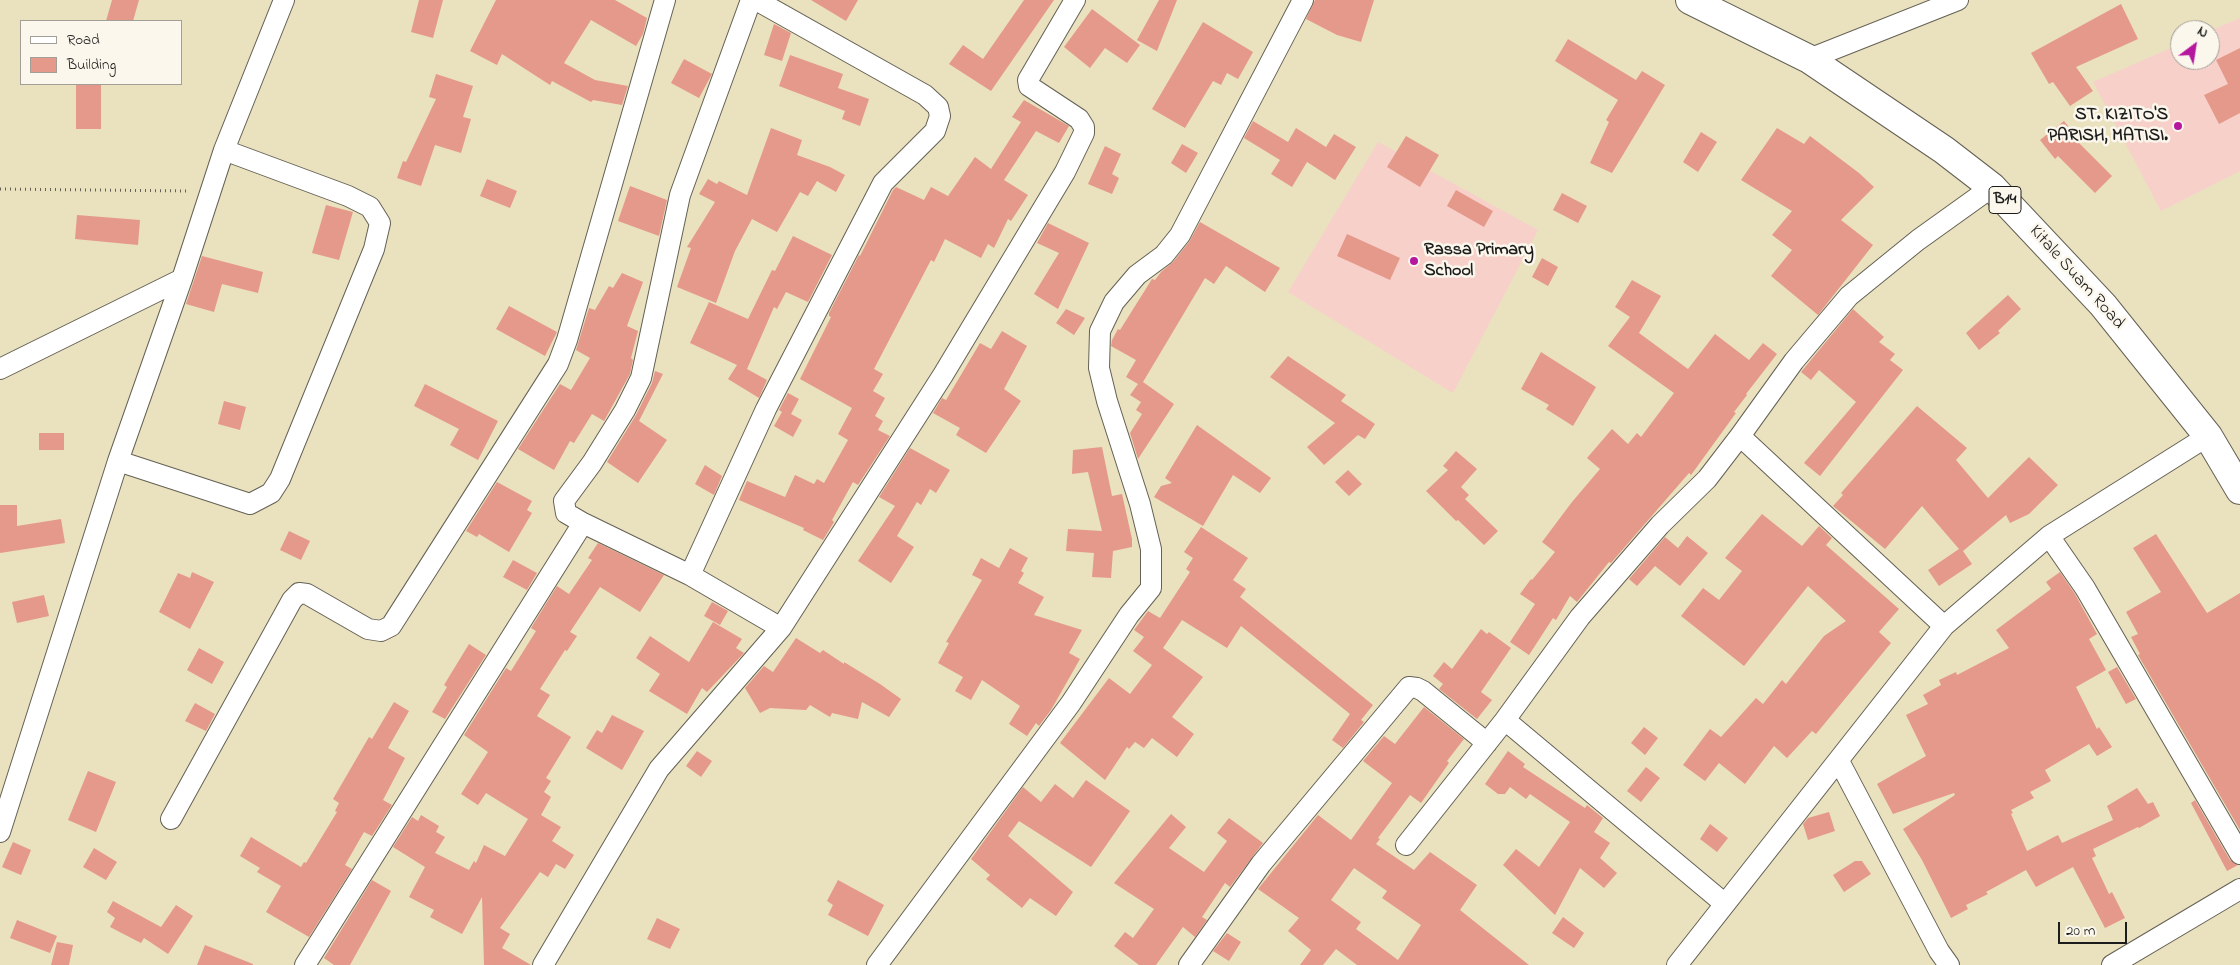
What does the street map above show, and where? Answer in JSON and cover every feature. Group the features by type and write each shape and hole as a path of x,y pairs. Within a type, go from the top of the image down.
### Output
{"highway":[{"name":"Kitale Suam Road","path":"1690,0 1809,59 1944,150 1992,187 2104,305 2208,436 2240,490"}],"street":[{"path":"0,832 118,461 182,279 224,150 284,0"},
{"path":"170,819 292,600 299,593 307,594 368,629 381,631 391,626 558,364 567,340 665,0"},
{"path":"751,0 680,195 641,378 592,463 564,501 566,513 583,523 690,575 781,628"},
{"path":"690,575 766,409 883,183 935,131 940,116 938,107 925,95 756,0"},
{"path":"543,965 659,769 781,628 943,375 1065,172 1084,134 1084,127 1079,120 1029,86 1028,80 1076,0"},
{"path":"877,965 1071,703 1129,616 1151,588 1151,549 1140,504 1107,401 1099,368 1100,331 1114,302 1137,275 1164,254 1180,235 1303,0"},
{"path":"1809,59 1958,0"},
{"path":"118,461 250,504 271,493 280,478 374,249 380,223 370,207 348,196 224,150"},
{"path":"1406,845 1505,720 1580,617 1660,525 1707,479 1794,361 1849,296 1918,240 1992,187"},
{"path":"0,369 182,279"},
{"path":"1740,436 1944,626"},
{"path":"1677,965 1944,626 2049,536 2208,436"},
{"path":"305,965 583,523"},
{"path":"2049,536 2085,588 2240,854"},
{"path":"1189,965 1261,864 1409,687 1423,691 1487,743"},
{"path":"1505,720 1725,904"},
{"path":"1839,761 1939,960"},
{"path":"2112,965 2240,889"}],"path":[{"path":"0,189 210,192"}],"shaded area":[{"name":"ST. KIZITO'S PARISH, MATISI.","path":"2240,18 2240,171 2161,211 2093,82 2170,48 2170,70 2220,70 2220,27"},
{"name":"Rassa Primary School","path":"1378,142 1538,230 1453,393 1288,292"}],"building":[{"path":"112,0 139,0 133,20 106,20"},
{"path":"419,0 443,0 433,38 411,32"},
{"path":"496,0 615,0 647,18 643,34 636,46 591,20 564,63 595,80 628,86 622,105 593,100 591,102 552,81 550,85 502,54 497,65 470,51"},
{"path":"811,0 858,0 846,21"},
{"path":"1024,0 1054,0 991,91 949,64 963,45 983,59"},
{"path":"1159,0 1177,0 1157,51 1137,40"},
{"path":"1315,0 1374,0 1361,42 1337,35 1306,19"},
{"path":"2121,4 2138,39 2076,67 2093,91 2070,106 2053,82 2049,84 2031,53"},
{"path":"1092,9 1140,45 1127,63 1105,48 1090,68 1064,47"},
{"path":"1203,22 1253,52 1238,79 1227,73 1221,85 1213,81 1185,128 1152,109"},
{"path":"774,24 791,33 782,61 764,55"},
{"path":"1568,39 1636,80 1642,71 1665,85 1612,173 1590,163 1609,122 1606,120 1618,100 1555,61"},
{"path":"2240,48 2240,113 2219,124 2204,95 2228,84 2220,68 2220,58"},
{"path":"790,55 843,74 838,88 869,99 860,126 842,119 845,111 779,86"},
{"path":"684,59 712,74 699,98 671,83"},
{"path":"436,74 473,86 463,117 471,119 461,153 435,145 421,186 397,178 403,161 406,162 436,99 429,97"},
{"path":"76,85 101,85 101,129 76,129"},
{"path":"1024,100 1069,126 1059,143 1036,131 1004,180 1028,195 1011,221 1008,219 994,248 988,244 981,258 945,239 934,262 931,260 874,369 883,374 873,391 885,398 875,416 883,421 878,430 890,436 858,485 853,482 832,520 834,522 823,540 803,530 804,528 739,500 747,481 785,497 795,475 814,484 817,479 824,483 848,440 838,434 852,408 800,379 831,317 829,313 859,255 896,187 924,200 931,187 948,196 975,157 991,169 1021,122 1012,117"},
{"path":"1253,121 1288,142 1296,128 1326,147 1334,134 1356,147 1335,180 1307,162 1292,187 1271,174 1280,160 1244,138"},
{"path":"2064,121 2079,140 2077,141 2112,176 2095,193 2058,156 2055,159 2040,140"},
{"path":"771,128 802,140 797,155 830,167 845,175 836,192 817,181 808,196 800,192 777,232 752,219 735,251 716,303 677,287 691,248 687,247 715,202 699,194 708,179 717,184 719,181 747,195"},
{"path":"1777,128 1804,144 1810,136 1859,173 1874,187 1841,220 1873,245 1818,315 1771,276 1792,250 1772,235 1792,211 1741,180"},
{"path":"1701,132 1717,142 1698,172 1683,162"},
{"path":"1406,136 1439,155 1420,187 1387,167"},
{"path":"1182,144 1198,153 1186,173 1171,163"},
{"path":"1105,146 1121,154 1112,174 1119,178 1112,194 1088,184"},
{"path":"487,179 517,191 510,208 480,196"},
{"path":"630,186 667,200 659,236 618,221"},
{"path":"1456,190 1493,211 1484,227 1447,206"},
{"path":"1562,193 1587,206 1578,223 1553,210"},
{"path":"326,205 353,212 339,260 312,253"},
{"path":"77,215 140,220 138,245 75,239"},
{"path":"1200,222 1280,268 1265,292 1226,266 1214,284 1205,278 1143,382 1174,404 1138,459 1130,433 1142,414 1136,410 1141,402 1130,395 1138,384 1126,377 1136,360 1111,346 1112,340 1152,279 1155,280 1173,262 1189,242"},
{"path":"1048,223 1089,243 1058,309 1034,294 1059,253 1037,243"},
{"path":"1347,234 1400,258 1390,280 1337,256"},
{"path":"793,236 832,255 808,302 786,292 777,309 774,307 747,369 767,380 759,398 728,379 737,365 690,343 709,302 748,319 772,270 775,271"},
{"path":"202,256 263,272 258,293 222,284 214,312 186,304"},
{"path":"1542,258 1558,267 1548,286 1532,277"},
{"path":"622,273 643,282 627,326 638,331 631,358 633,360 630,374 604,421 592,414 574,443 570,441 554,470 518,449 560,384 571,390 590,358 576,350 589,308 595,310 609,286 613,288"},
{"path":"1632,280 1661,296 1639,333 1688,369 1715,334 1749,360 1763,343 1777,354 1746,394 1734,412 1736,413 1691,475 1689,473 1611,563 1609,562 1577,602 1570,596 1556,620 1553,618 1529,655 1510,642 1535,604 1520,594 1555,552 1542,542 1600,469 1587,458 1612,429 1628,444 1637,433 1641,437 1674,393 1608,346 1630,317 1615,307"},
{"path":"2008,295 2021,309 1998,331 2000,333 1979,350 1966,333"},
{"path":"509,306 557,332 545,356 496,329"},
{"path":"1066,309 1085,318 1074,335 1056,323"},
{"path":"1853,309 1884,337 1879,342 1895,354 1890,360 1903,370 1820,476 1804,463 1856,402 1819,370 1811,380 1801,372"},
{"path":"1002,331 1027,346 1004,389 1021,401 986,453 956,435 960,428 933,413 942,398 946,400 980,343 991,349"},
{"path":"1541,352 1596,387 1573,426 1546,409 1549,405 1521,389"},
{"path":"1288,356 1346,395 1341,401 1375,424 1365,439 1358,435 1324,465 1307,447 1335,423 1270,377"},
{"path":"655,371 663,374 639,421 667,440 638,483 607,462 636,415 652,383"},
{"path":"425,384 498,421 478,460 450,445 459,429 414,406"},
{"path":"788,393 799,399 791,414 802,420 793,437 774,426 782,412 779,410"},
{"path":"224,401 246,407 240,430 218,424"},
{"path":"1917,406 1967,448 1956,460 1988,498 2029,457 2058,485 2029,514 2010,523 2006,515 1963,551 1972,564 1939,586 1928,570 1959,549 1922,506 1885,549 1833,506 1843,495 1841,493"},
{"path":"1197,425 1271,478 1260,493 1233,475 1203,526 1154,497 1161,486 1172,483 1165,478"},
{"path":"39,433 64,433 64,450 39,450"},
{"path":"1102,447 1112,496 1122,494 1132,539 1132,547 1113,551 1111,578 1092,577 1094,553 1066,551 1068,529 1102,531 1088,472 1072,474 1073,450"},
{"path":"910,448 950,470 936,493 930,489 921,505 917,502 897,536 914,547 891,583 858,561 895,506 879,497"},
{"path":"1456,451 1477,469 1461,487 1469,495 1465,499 1498,531 1484,545 1458,520 1456,521 1426,491 1448,470 1443,466"},
{"path":"705,465 722,476 714,495 695,484"},
{"path":"1348,470 1362,484 1349,496 1335,482"},
{"path":"497,482 532,501 527,510 532,513 509,552 479,534 477,537 466,531"},
{"path":"0,505 17,505 17,526 61,519 65,543 0,553"},
{"path":"1762,514 1802,546 1819,526 1832,538 1826,545 1899,609 1879,632 1891,643 1816,734 1812,731 1787,758 1774,746 1745,784 1719,763 1705,781 1683,765 1710,729 1721,737 1756,698 1763,704 1782,680 1786,684 1824,636 1846,621 1808,586 1744,666 1681,616 1703,588 1719,600 1742,571 1725,558"},
{"path":"1201,527 1248,558 1233,580 1246,589 1240,597 1373,705 1361,720 1364,722 1343,748 1332,740 1350,714 1241,626 1227,648 1182,620 1163,648 1203,677 1172,717 1194,734 1177,757 1152,738 1144,748 1135,742 1129,749 1127,747 1105,780 1060,743 1109,678 1130,694 1152,665 1133,651 1144,637 1134,630 1148,611 1160,618 1190,572 1186,569 1193,558 1184,552"},
{"path":"289,531 310,541 301,560 280,550"},
{"path":"2156,534 2207,613 2240,593 2240,830 2138,655 2140,654 2131,637 2138,634 2126,612 2161,592 2133,548"},
{"path":"1687,536 1708,553 1680,586 1655,566 1637,586 1629,579 1665,537 1678,548"},
{"path":"598,543 664,575 640,612 600,587 570,632 577,636 567,651 565,650 540,689 550,695 537,716 571,737 546,778 551,781 544,792 551,797 541,815 561,827 552,841 574,855 565,869 556,864 548,877 540,872 500,928 510,934 502,948 531,965 484,965 482,897 462,934 430,917 434,910 409,897 425,867 393,847 412,817 418,821 421,815 439,826 436,832 445,837 435,853 469,870 474,861 476,863 484,845 505,856 528,819 486,793 478,805 461,794 488,752 464,735 506,668 511,671 536,631 531,628 557,586 569,594 592,560 588,558"},
{"path":"1010,548 1028,558 1021,571 1024,573 1018,583 1044,597 1034,615 1082,630 1069,653 1080,659 1051,710 1039,726 1036,723 1027,736 1009,724 1020,706 982,680 971,700 955,691 963,677 938,663 949,643 946,642 982,580 972,575 981,558 999,568"},
{"path":"513,560 537,573 527,590 503,577"},
{"path":"192,572 214,582 190,629 159,612 178,573 190,578"},
{"path":"2060,572 2075,594 2097,634 2089,639 2106,670 2076,687 2097,729 2099,727 2112,747 2097,756 2089,744 2045,770 2051,781 2030,792 2034,798 2011,810 2013,813 2011,814 2027,851 2058,835 2062,843 2113,820 2107,806 2137,788 2148,804 2153,802 2160,816 2093,849 2096,856 2092,858 2109,894 2112,892 2125,918 2105,928 2073,867 2036,887 2026,870 1986,892 1988,894 1966,905 1968,909 1951,918 1922,860 1903,829 1955,795 1954,793 1893,814 1877,784 1926,756 1906,715 1928,704 1923,695 1941,685 1939,680 1956,672 1957,675 2009,648 1996,630 2051,589 2046,582"},
{"path":"44,595 49,616 17,623 12,602"},
{"path":"712,602 728,611 720,625 704,616"},
{"path":"713,622 742,639 736,648 744,653 707,692 702,688 687,714 649,691 660,674 636,658 650,636 689,662"},
{"path":"1481,629 1487,634 1489,632 1511,648 1481,692 1492,700 1477,719 1439,689 1443,684 1433,676 1444,662 1452,669"},
{"path":"796,638 820,653 823,650 844,664 844,662 901,699 889,717 862,702 858,719 832,713 830,717 810,705 806,710 770,708 760,713 745,688 764,666 773,672"},
{"path":"469,644 486,655 445,719 432,712 447,687 444,685"},
{"path":"199,648 224,662 212,684 187,670"},
{"path":"2117,667 2136,699 2126,704 2108,672"},
{"path":"394,702 409,711 388,748 405,758 383,800 392,805 372,836 364,832 345,865 352,869 309,937 266,912 281,886 257,872 260,868 240,856 251,837 301,867 304,862 306,863 337,812 335,811 339,803 333,799 369,737 372,739"},
{"path":"195,703 215,714 206,731 185,721"},
{"path":"1424,707 1464,739 1447,761 1449,763 1421,803 1410,795 1378,838 1380,839 1376,844 1414,870 1430,852 1477,885 1460,910 1529,965 1357,965 1336,949 1323,965 1300,965 1311,950 1288,931 1299,918 1258,889 1318,815 1351,840 1392,783 1363,761 1384,736 1395,744","holes":["1354,868 1387,891 1382,898 1421,925 1398,960 1356,929 1361,922 1331,900"]},
{"path":"612,715 644,731 622,770 586,748 597,730 602,733"},
{"path":"1644,727 1658,738 1645,755 1631,743"},
{"path":"697,751 712,761 701,777 686,766"},
{"path":"1508,751 1525,764 1523,767 1585,808 1587,805 1603,818 1594,832 1610,843 1600,858 1617,873 1604,888 1580,868 1555,915 1503,865 1516,849 1539,867 1570,822 1530,794 1526,799 1510,787 1505,794 1498,794 1485,784"},
{"path":"1646,767 1660,778 1641,802 1627,791"},
{"path":"88,771 116,782 96,832 68,820"},
{"path":"1086,780 1130,811 1091,867 1019,821 1008,836 1073,892 1056,916 1030,898 1022,908 986,879 990,875 971,859 1023,787 1041,802 1055,784 1073,798"},
{"path":"2195,800 2230,860 2238,865 2227,871 2191,803"},
{"path":"1829,812 1835,831 1808,840 1803,824 1808,818"},
{"path":"1171,814 1186,827 1169,848 1204,872 1227,841 1217,833 1229,818 1263,843 1230,887 1225,883 1202,917 1207,920 1195,937 1183,927 1156,965 1139,965 1114,946 1125,932 1133,938 1154,909 1114,883"},
{"path":"1710,824 1728,838 1717,852 1700,839"},
{"path":"13,842 31,850 21,875 2,867"},
{"path":"94,848 117,862 106,880 83,867"},
{"path":"1855,861 1862,861 1871,874 1844,892 1833,875"},
{"path":"372,880 391,891 350,965 334,965 324,958"},
{"path":"838,880 884,905 868,936 828,915 833,905 827,901"},
{"path":"113,901 161,927 176,905 193,916 168,954 144,938 141,943 110,927 115,918 107,912"},
{"path":"1563,917 1584,933 1574,948 1552,933"},
{"path":"657,918 680,929 670,949 647,939"},
{"path":"17,920 57,936 50,953 10,938"},
{"path":"1227,933 1241,942 1229,961 1213,951"},
{"path":"57,942 73,945 69,965 51,965"},
{"path":"205,945 253,964 253,965 197,965"}],"place":[{"name":"ST. KIZITO'S PARISH, MATISI.","path":"2178,126"},
{"name":"Rassa Primary School","path":"1414,261"}]}
